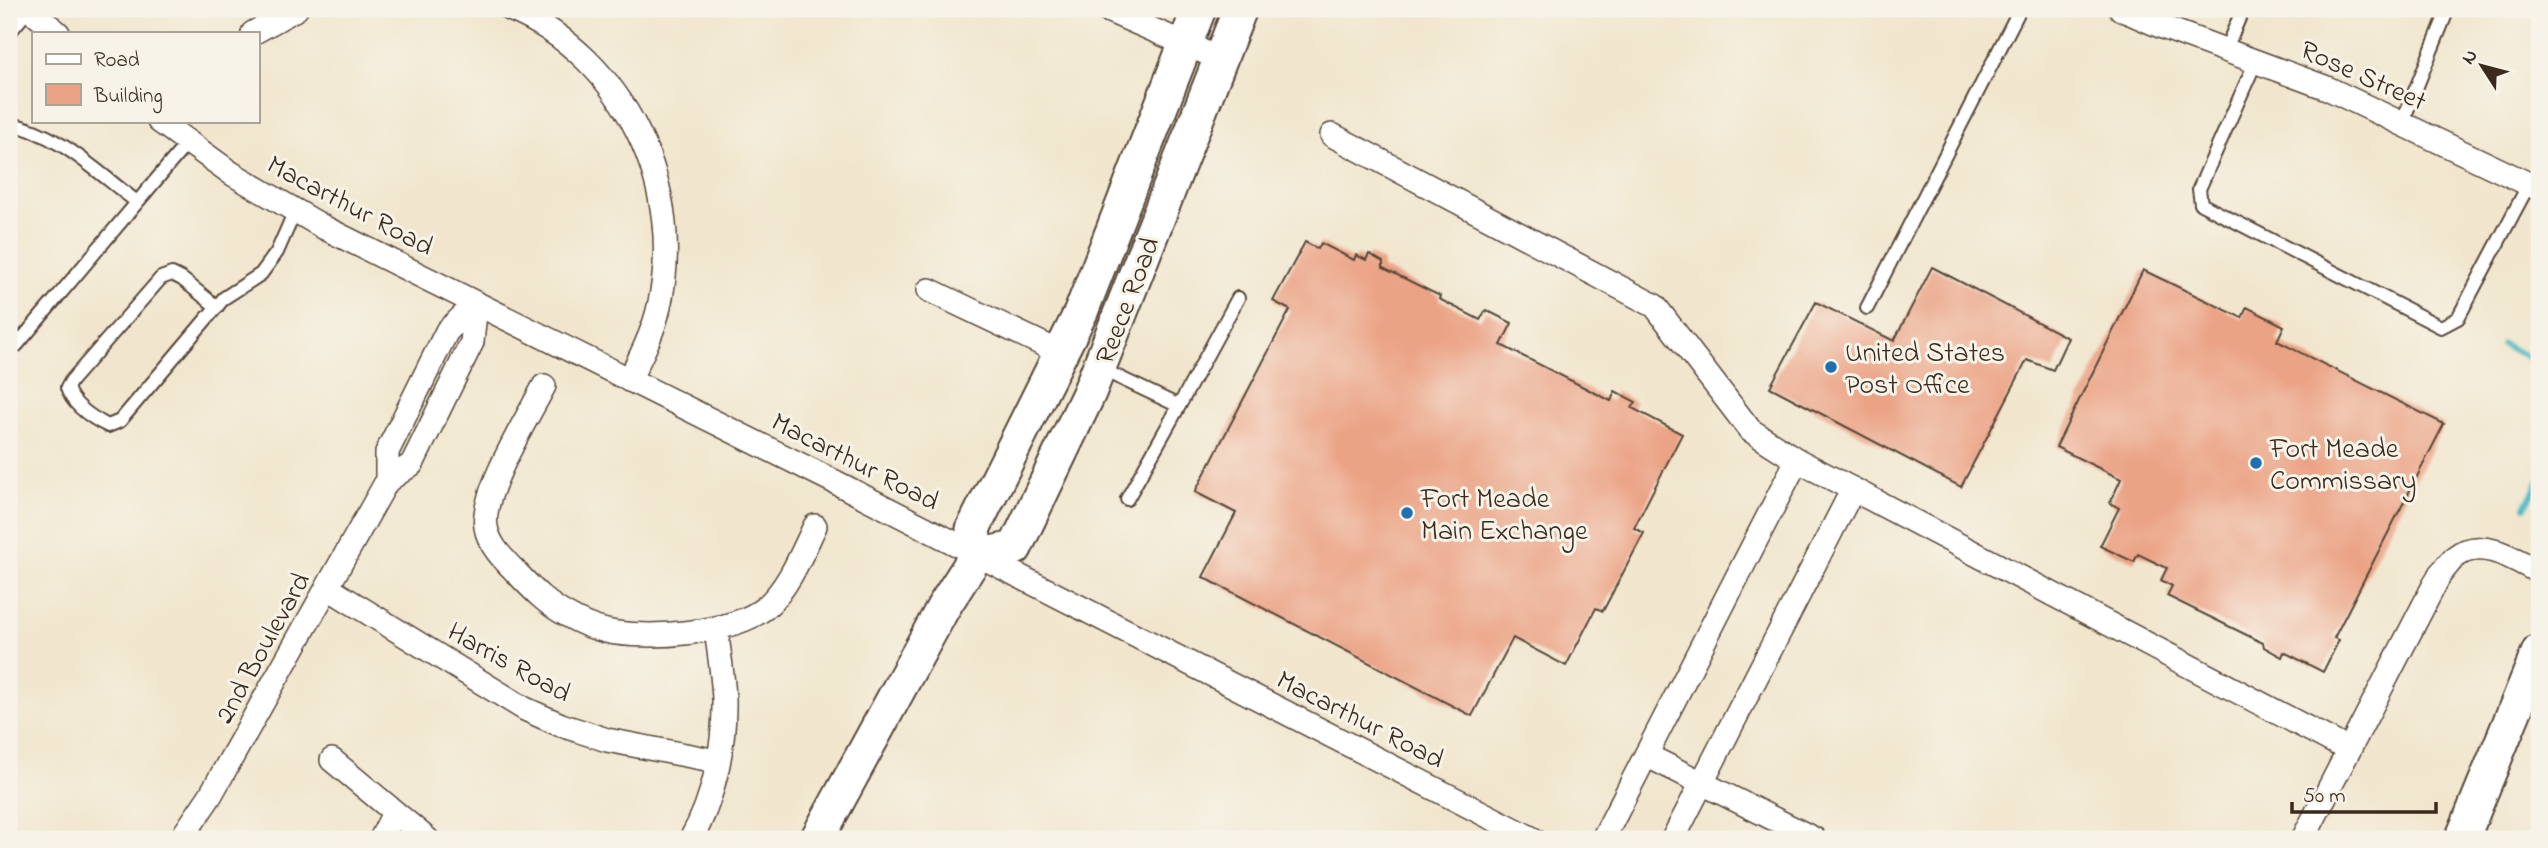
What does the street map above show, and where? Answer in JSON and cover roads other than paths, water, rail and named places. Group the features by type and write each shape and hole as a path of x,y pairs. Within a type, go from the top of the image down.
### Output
{"street":[{"path":"29,9 57,32"},
{"path":"255,32 296,9"},
{"path":"510,9 551,32 599,73 634,124 650,160 660,192 665,228 664,274 658,312 645,349 629,380"},
{"path":"1105,9 1220,60"},
{"name":"Reece Road","path":"1199,9 1081,312 973,529 976,555 1015,548 1099,368 1240,9"},
{"name":"Rose Street","path":"2122,9 2225,51 2327,88 2534,187"},
{"name":"Macarthur Road","path":"165,122 232,173 295,211 1534,839"},
{"path":"1332,135 1655,306 1750,430 1797,460 2349,750"},
{"path":"929,290 1061,353"},
{"name":"2nd Boulevard","path":"181,839 210,796 387,481 387,452 447,331 475,304"},
{"path":"544,386 494,485 487,505 485,526 491,542 501,556 545,601 584,623 607,631 630,634 716,629 741,621 765,608 780,592 815,526"},
{"path":"1603,839 1797,460"},
{"path":"1673,839 1853,489"},
{"path":"2303,839 2440,574 2456,555 2478,548 2504,554 2539,572"},
{"path":"817,839 944,606 976,555"},
{"name":"Harris Road","path":"328,588 525,709 561,725 607,740 717,761"},
{"path":"691,839 711,797 723,725 724,698 716,629"},
{"path":"2462,839 2539,651"},
{"path":"1646,755 1814,839"},
{"path":"332,760 427,839"},
{"path":"381,839 394,813"}],"lane":[{"path":"9,33 29,9"},
{"path":"1867,308 2020,9"},
{"path":"2225,51 2243,9"},
{"path":"2402,122 2448,9"},
{"path":"2256,61 2199,189 2201,204 2441,327 2458,317 2534,187"},
{"path":"9,124 26,127 52,138 137,202"},
{"path":"17,345 188,142"},
{"path":"217,307 182,279 172,274 161,278 71,381 67,388 70,399 108,426 120,421 217,307 224,298 261,274 277,252 295,211"},
{"path":"1127,499 1238,298"},
{"path":"1099,368 1179,406"}],"waterway":[{"path":"2502,344 2539,363"},
{"path":"2525,507 2539,481"}],"place":[{"name":"United States Post Office","path":"1831,367"},
{"name":"Fort Meade Commissary","path":"2256,463"},
{"name":"Fort Meade Main Exchange","path":"1407,513"}]}
